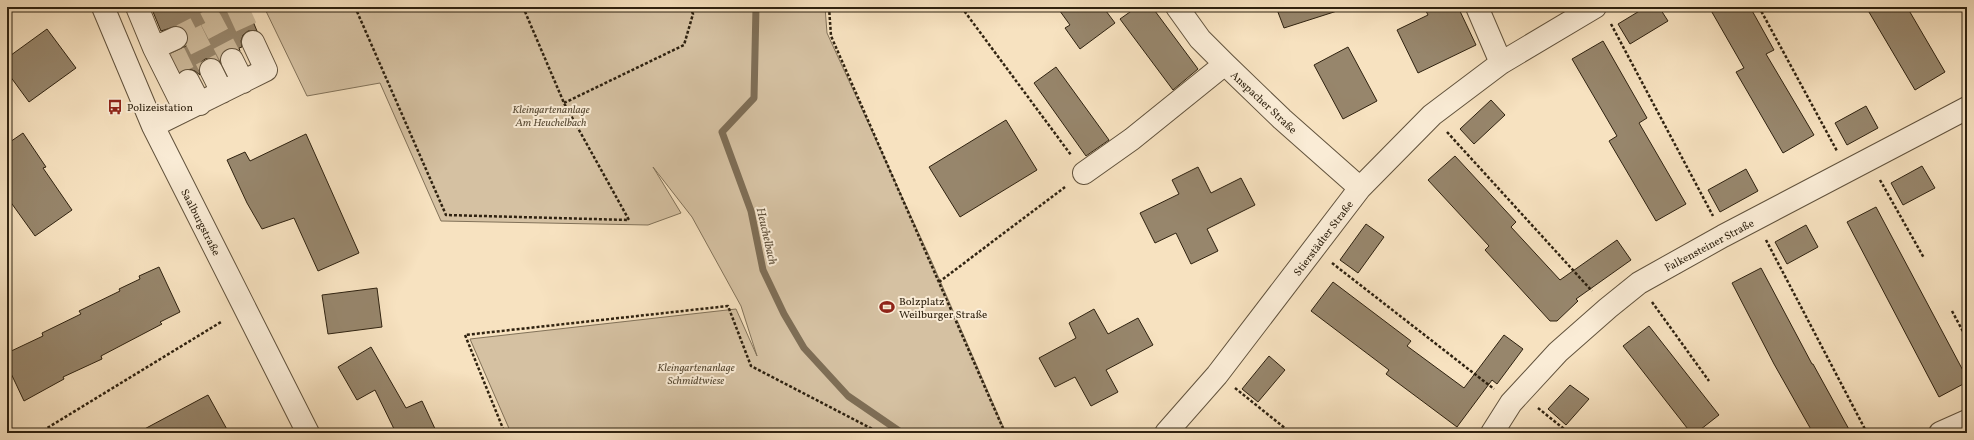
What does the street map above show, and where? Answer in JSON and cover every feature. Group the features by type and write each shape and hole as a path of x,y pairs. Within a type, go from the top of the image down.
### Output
{"street":[{"name":"Saalburgstraße","path":"103,7 153,126 308,433"},
{"path":"137,7 168,45 216,95"},
{"name":"Anspacher Straße","path":"1177,7 1200,39 1225,64 1282,119 1360,188"},
{"path":"1476,7 1501,63"},
{"name":"Stierstädter Straße","path":"1166,433 1217,374 1360,188 1432,115 1501,63 1602,14"},
{"path":"153,126 266,70 253,42"},
{"path":"1084,173 1132,139 1225,64"},
{"path":"216,95 211,70 216,95"},
{"name":"Falkensteiner Straße","path":"1492,433 1516,398 1558,352 1639,283 1723,236 1967,108"},
{"path":"1940,433 1967,421"}],"path":[{"path":"354,7 446,215 629,220 564,103 523,7"},
{"path":"564,103 684,45 693,14 690,7"},
{"path":"829,7 831,36 1005,433"},
{"path":"939,282 1084,173 965,12 950,7"},
{"path":"1760,7 1847,171"},
{"path":"1602,14 1723,236"},
{"path":"1432,115 1608,308"},
{"path":"1868,160 1924,258"},
{"path":"1756,220 1867,433"},
{"path":"1314,249 1516,398 1569,433"},
{"path":"1639,283 1709,381"},
{"path":"500,433 504,431 465,335 728,306 751,366 880,433"},
{"path":"1952,311 1967,339"},
{"path":"38,433 221,322"},
{"path":"1217,374 1291,433"}],"green space":[{"path":"264,7 825,7 827,33 931,260 1006,433 511,433 470,339 736,309 757,356 741,306 692,217 653,167 681,213 648,225 441,221 380,83 307,96"}],"building":[{"path":"151,7 247,7 257,31 248,31 243,35 241,41 242,47 239,48 240,51 233,48 226,49 221,53 220,62 212,58 205,59 200,63 200,75 189,69 180,72 171,54 186,46 188,40 187,33 184,28 177,26 161,31"},
{"path":"1057,7 1103,7 1115,23 1080,49 1065,28 1070,25"},
{"path":"1137,7 1152,7 1198,69 1173,90 1120,19"},
{"path":"1276,7 1337,7 1337,11 1284,28"},
{"path":"1424,7 1458,7 1476,45 1418,73 1397,30 1428,15"},
{"path":"1646,7 1659,7 1668,21 1630,44 1618,24"},
{"path":"1709,7 1750,7 1774,50 1766,54 1814,135 1783,153 1736,72 1744,68"},
{"path":"1866,7 1907,7 1945,72 1915,90"},
{"path":"47,29 76,68 29,102 7,72 7,58"},
{"path":"1603,41 1647,118 1639,123 1686,204 1656,221 1609,141 1617,136 1572,59"},
{"path":"1348,47 1377,101 1343,119 1314,65"},
{"path":"1056,67 1109,140 1086,156 1034,83"},
{"path":"1491,100 1505,115 1474,144 1460,129"},
{"path":"1866,106 1878,128 1847,145 1835,123"},
{"path":"1006,120 1037,170 960,217 929,167"},
{"path":"23,133 46,167 43,168 72,210 35,236 7,197 7,144"},
{"path":"306,134 359,253 318,271 294,218 262,229 247,203 227,160 245,152 250,161"},
{"path":"1455,156 1516,222 1511,227 1560,280 1617,240 1631,260 1576,299 1578,301 1557,321 1550,321 1485,250 1489,246 1428,180"},
{"path":"1922,166 1935,188 1903,205 1891,183"},
{"path":"1198,167 1211,193 1241,178 1255,205 1207,229 1218,251 1191,264 1176,233 1155,243 1140,213 1179,194 1172,180"},
{"path":"1746,169 1758,191 1720,212 1708,190"},
{"path":"1876,207 1967,378 1967,382 1939,397 1847,222"},
{"path":"1366,224 1384,237 1358,273 1340,260"},
{"path":"1806,225 1818,247 1787,264 1775,242"},
{"path":"159,267 180,312 160,322 162,324 101,356 102,359 63,377 64,379 24,401 7,365 7,353 43,336 42,333 81,314 79,311 120,291 119,289 140,279 139,276"},
{"path":"1761,268 1851,433 1813,433 1774,364 1732,283"},
{"path":"1333,282 1411,341 1407,346 1464,388 1504,335 1523,349 1497,384 1492,380 1457,427 1386,374 1389,370 1311,311"},
{"path":"377,288 382,327 328,334 322,295"},
{"path":"1094,309 1108,334 1138,318 1153,345 1106,370 1118,392 1091,406 1075,377 1055,387 1039,358 1076,338 1069,323"},
{"path":"1649,326 1719,415 1696,433 1691,433 1623,346"},
{"path":"371,347 406,408 422,401 437,433 396,433 375,390 357,400 338,367"},
{"path":"1269,356 1285,370 1258,402 1242,389"},
{"path":"1570,385 1589,399 1566,425 1548,409"},
{"path":"208,395 229,433 137,433 180,410"}],"waterway":[{"name":"Heuchelbach","path":"756,7 754,98 722,132 751,211 763,270 784,314 804,348 848,396 902,433"}],"tunnel":[{"path":"237,7 253,42"},
{"path":"176,38 211,20 232,60"},
{"path":"191,30 211,70"},
{"path":"174,52 188,81"}],"place":[{"name":"Polizeistation","path":"115,107"},
{"name":"Bolzplatz Weilburger Straße","path":"887,307"}],"park label":[{"name":"Kleingartenanlage Am Heuchelbach","path":"551,115"},
{"name":"Kleingartenanlage Schmidtwiese","path":"696,373"}]}
